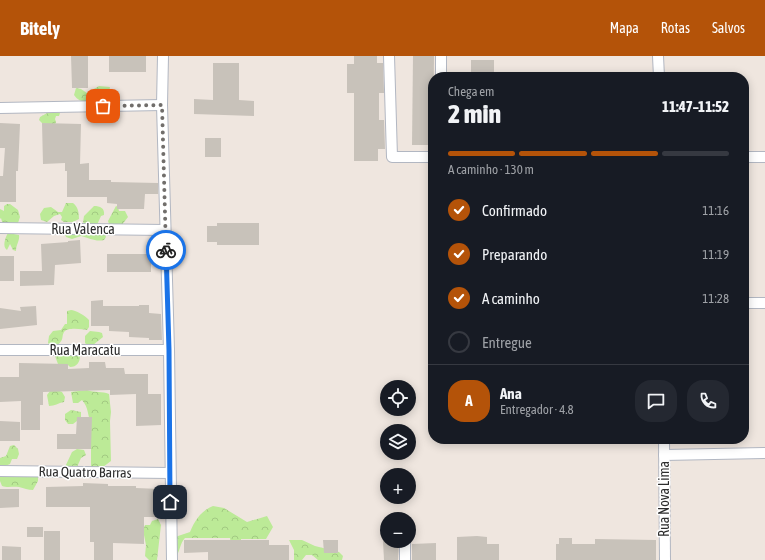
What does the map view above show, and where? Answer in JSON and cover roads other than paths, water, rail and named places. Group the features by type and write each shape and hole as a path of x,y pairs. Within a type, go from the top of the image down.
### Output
{"street":[{"path":"163,56 162,105 169,350 172,560"},
{"path":"389,56 392,157 428,157"},
{"path":"440,56 441,72"},
{"path":"658,56 659,72"},
{"path":"0,108 162,105"},
{"path":"749,157 765,157"},
{"name":"Rua Valenca","path":"0,228 165,230"},
{"path":"749,303 765,303"},
{"name":"Rua Maracatu","path":"0,350 169,350"},
{"name":"Rua Nova Lima","path":"664,444 665,560"},
{"path":"664,455 765,453"},
{"name":"Rua Quatro Barras","path":"0,471 170,473"},
{"path":"405,548 405,560"}]}
